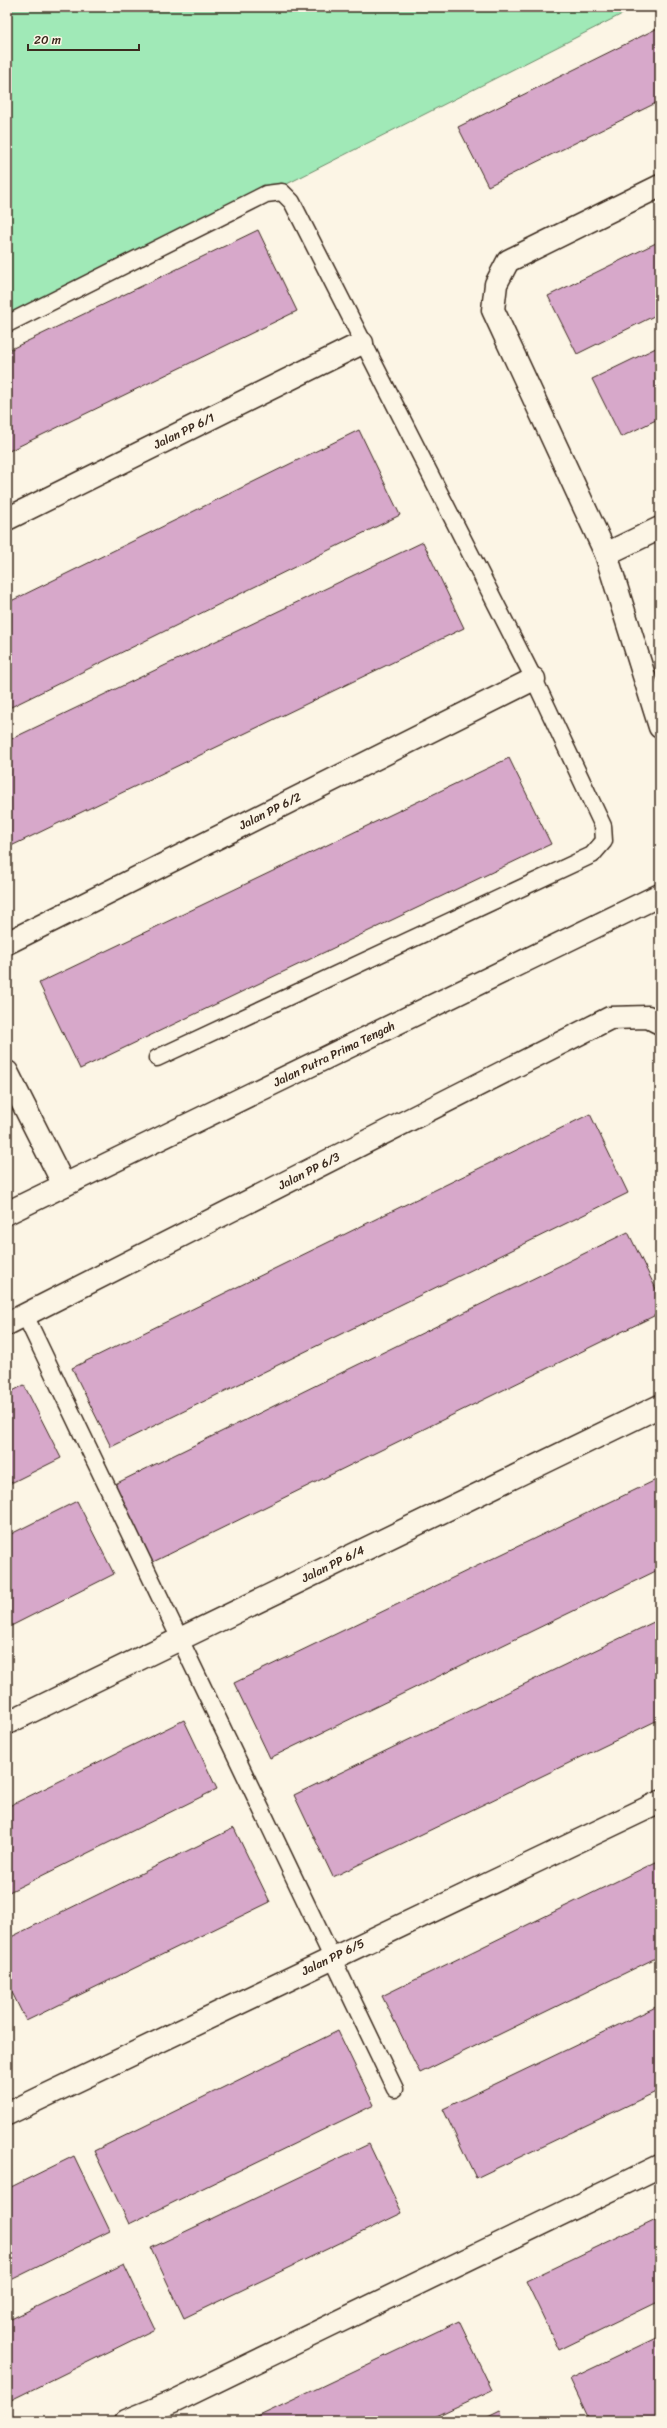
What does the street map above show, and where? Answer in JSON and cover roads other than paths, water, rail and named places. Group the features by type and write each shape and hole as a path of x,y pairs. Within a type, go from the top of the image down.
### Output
{"street":[{"path":"660,186 508,261 496,284 493,310 606,554 660,728"},
{"name":"Jalan PP 6/1","path":"7,519 362,343"},
{"path":"606,554 660,528"},
{"name":"Jalan PP 6/2","path":"7,942 534,679"},
{"name":"Jalan Putra Prima Tengah","path":"7,1213 660,895"},
{"name":"Jalan PP 6/3","path":"16,1320 610,1018 648,1017 660,1023"},
{"path":"7,1072 64,1185"},
{"name":"Jalan PP 6/4","path":"7,1723 179,1638 660,1406"},
{"name":"Jalan PP 6/5","path":"7,2114 660,1802"},
{"path":"126,2421 173,2402 660,2166"}],"lane":[{"path":"7,324 266,194 282,192 292,202 362,343 534,679 603,826 604,841 592,854 157,1058"},
{"path":"16,1320 179,1638 395,2089"}]}
